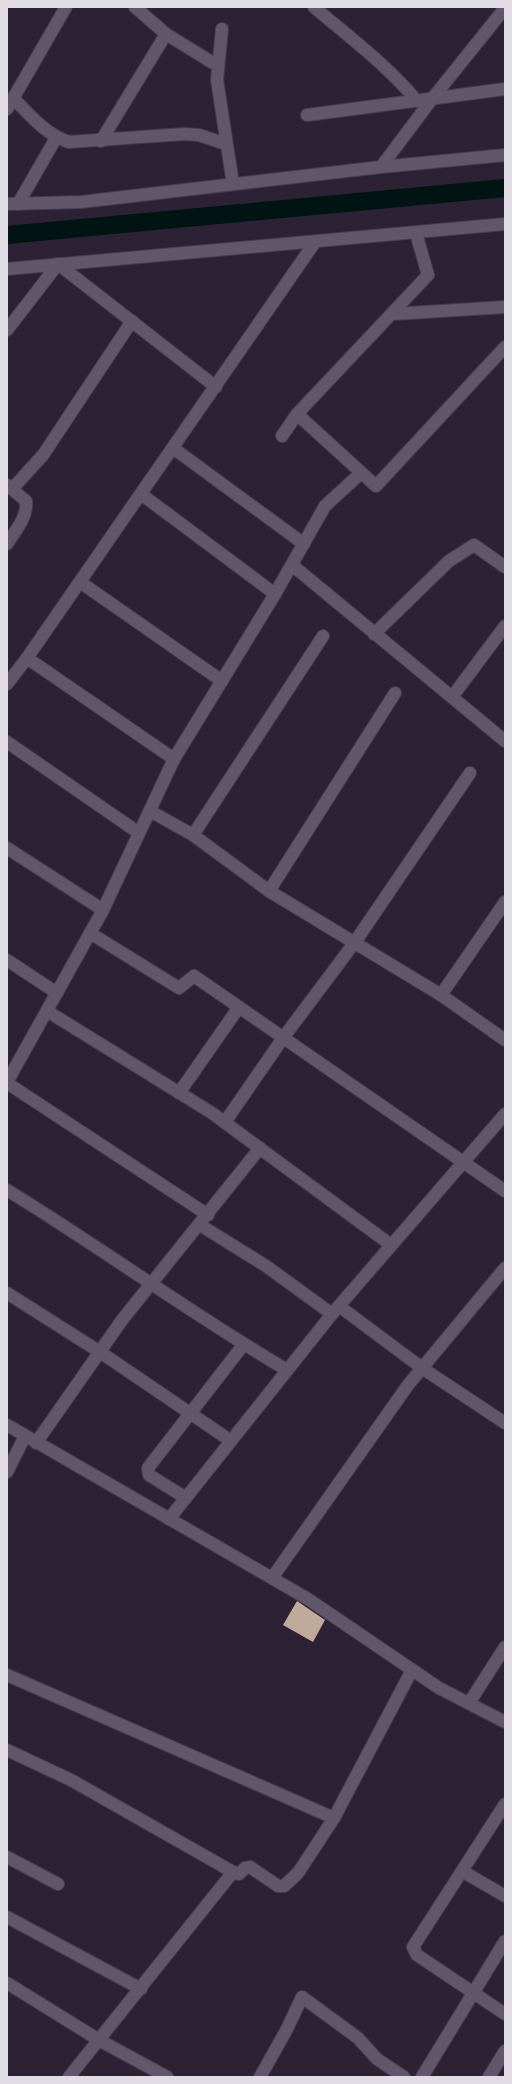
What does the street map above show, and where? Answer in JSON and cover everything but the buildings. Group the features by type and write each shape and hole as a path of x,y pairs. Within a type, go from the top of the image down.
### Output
{"street":[{"path":"66,7 10,103 56,138 69,142 101,141 184,134 199,135 226,144"},
{"path":"135,7 166,34 218,66"},
{"path":"314,7 400,80 417,101"},
{"path":"381,167 432,98 505,8"},
{"path":"222,29 217,80 233,184"},
{"path":"101,141 166,34"},
{"path":"307,115 505,89"},
{"path":"13,204 56,138"},
{"path":"13,204 81,202 381,167 505,155"},
{"path":"7,269 505,224"},
{"path":"282,436 297,414 393,314 428,275 416,233"},
{"path":"7,684 27,658 216,387 315,242"},
{"path":"58,264 216,387"},
{"path":"7,330 58,264"},
{"path":"393,314 505,307"},
{"path":"7,544 25,515 27,508 26,501 10,487 43,455 132,321"},
{"path":"297,414 376,486 503,352"},
{"path":"173,448 304,544"},
{"path":"208,1215 7,1083 11,1065 47,1011 103,910 174,759 275,594 325,506 361,473"},
{"path":"141,494 275,594"},
{"path":"374,634 449,561 474,545 505,567"},
{"path":"292,565 505,741"},
{"path":"80,582 222,681"},
{"path":"452,697 505,626"},
{"path":"193,835 323,636"},
{"path":"27,658 174,759"},
{"path":"269,891 394,693"},
{"path":"7,742 139,833"},
{"path":"225,1122 283,1038 355,942 470,773"},
{"path":"150,811 193,835 269,891 355,942 441,996 505,1040"},
{"path":"7,848 103,910"},
{"path":"441,996 505,902"},
{"path":"90,933 179,988 194,976 505,1191"},
{"path":"7,960 57,993"},
{"path":"179,1093 239,1007"},
{"path":"47,1011 225,1122 391,1245"},
{"path":"169,1519 335,1310 505,1114"},
{"path":"36,1443 100,1352 260,1148"},
{"path":"7,1190 70,1228 152,1284 287,1370"},
{"path":"200,1225 335,1310 505,1423"},
{"path":"272,1578 351,1464 422,1368 505,1268"},
{"path":"7,1293 100,1352 231,1441"},
{"path":"186,1498 147,1472 150,1465 244,1344"},
{"path":"7,1425 308,1599 439,1688 505,1722"},
{"path":"7,1472 25,1436"},
{"path":"469,1703 505,1647"},
{"path":"7,1750 71,1780 233,1872 239,1874 245,1868 250,1867 278,1886 284,1886 298,1873 334,1818 412,1670"},
{"path":"7,1676 334,1818"},
{"path":"505,1804 413,1947 417,1956 505,2014"},
{"path":"7,1857 58,1884"},
{"path":"462,1871 505,1896"},
{"path":"69,2077 141,1989 233,1872"},
{"path":"7,1918 141,1989"},
{"path":"422,2077 505,1941"},
{"path":"7,1983 99,2040 168,2077"},
{"path":"260,2077 287,2029 302,1997 358,2038 377,2059 404,2077"},
{"path":"489,2077 505,2051"}],"waterway":[{"path":"7,235 505,188"}]}
